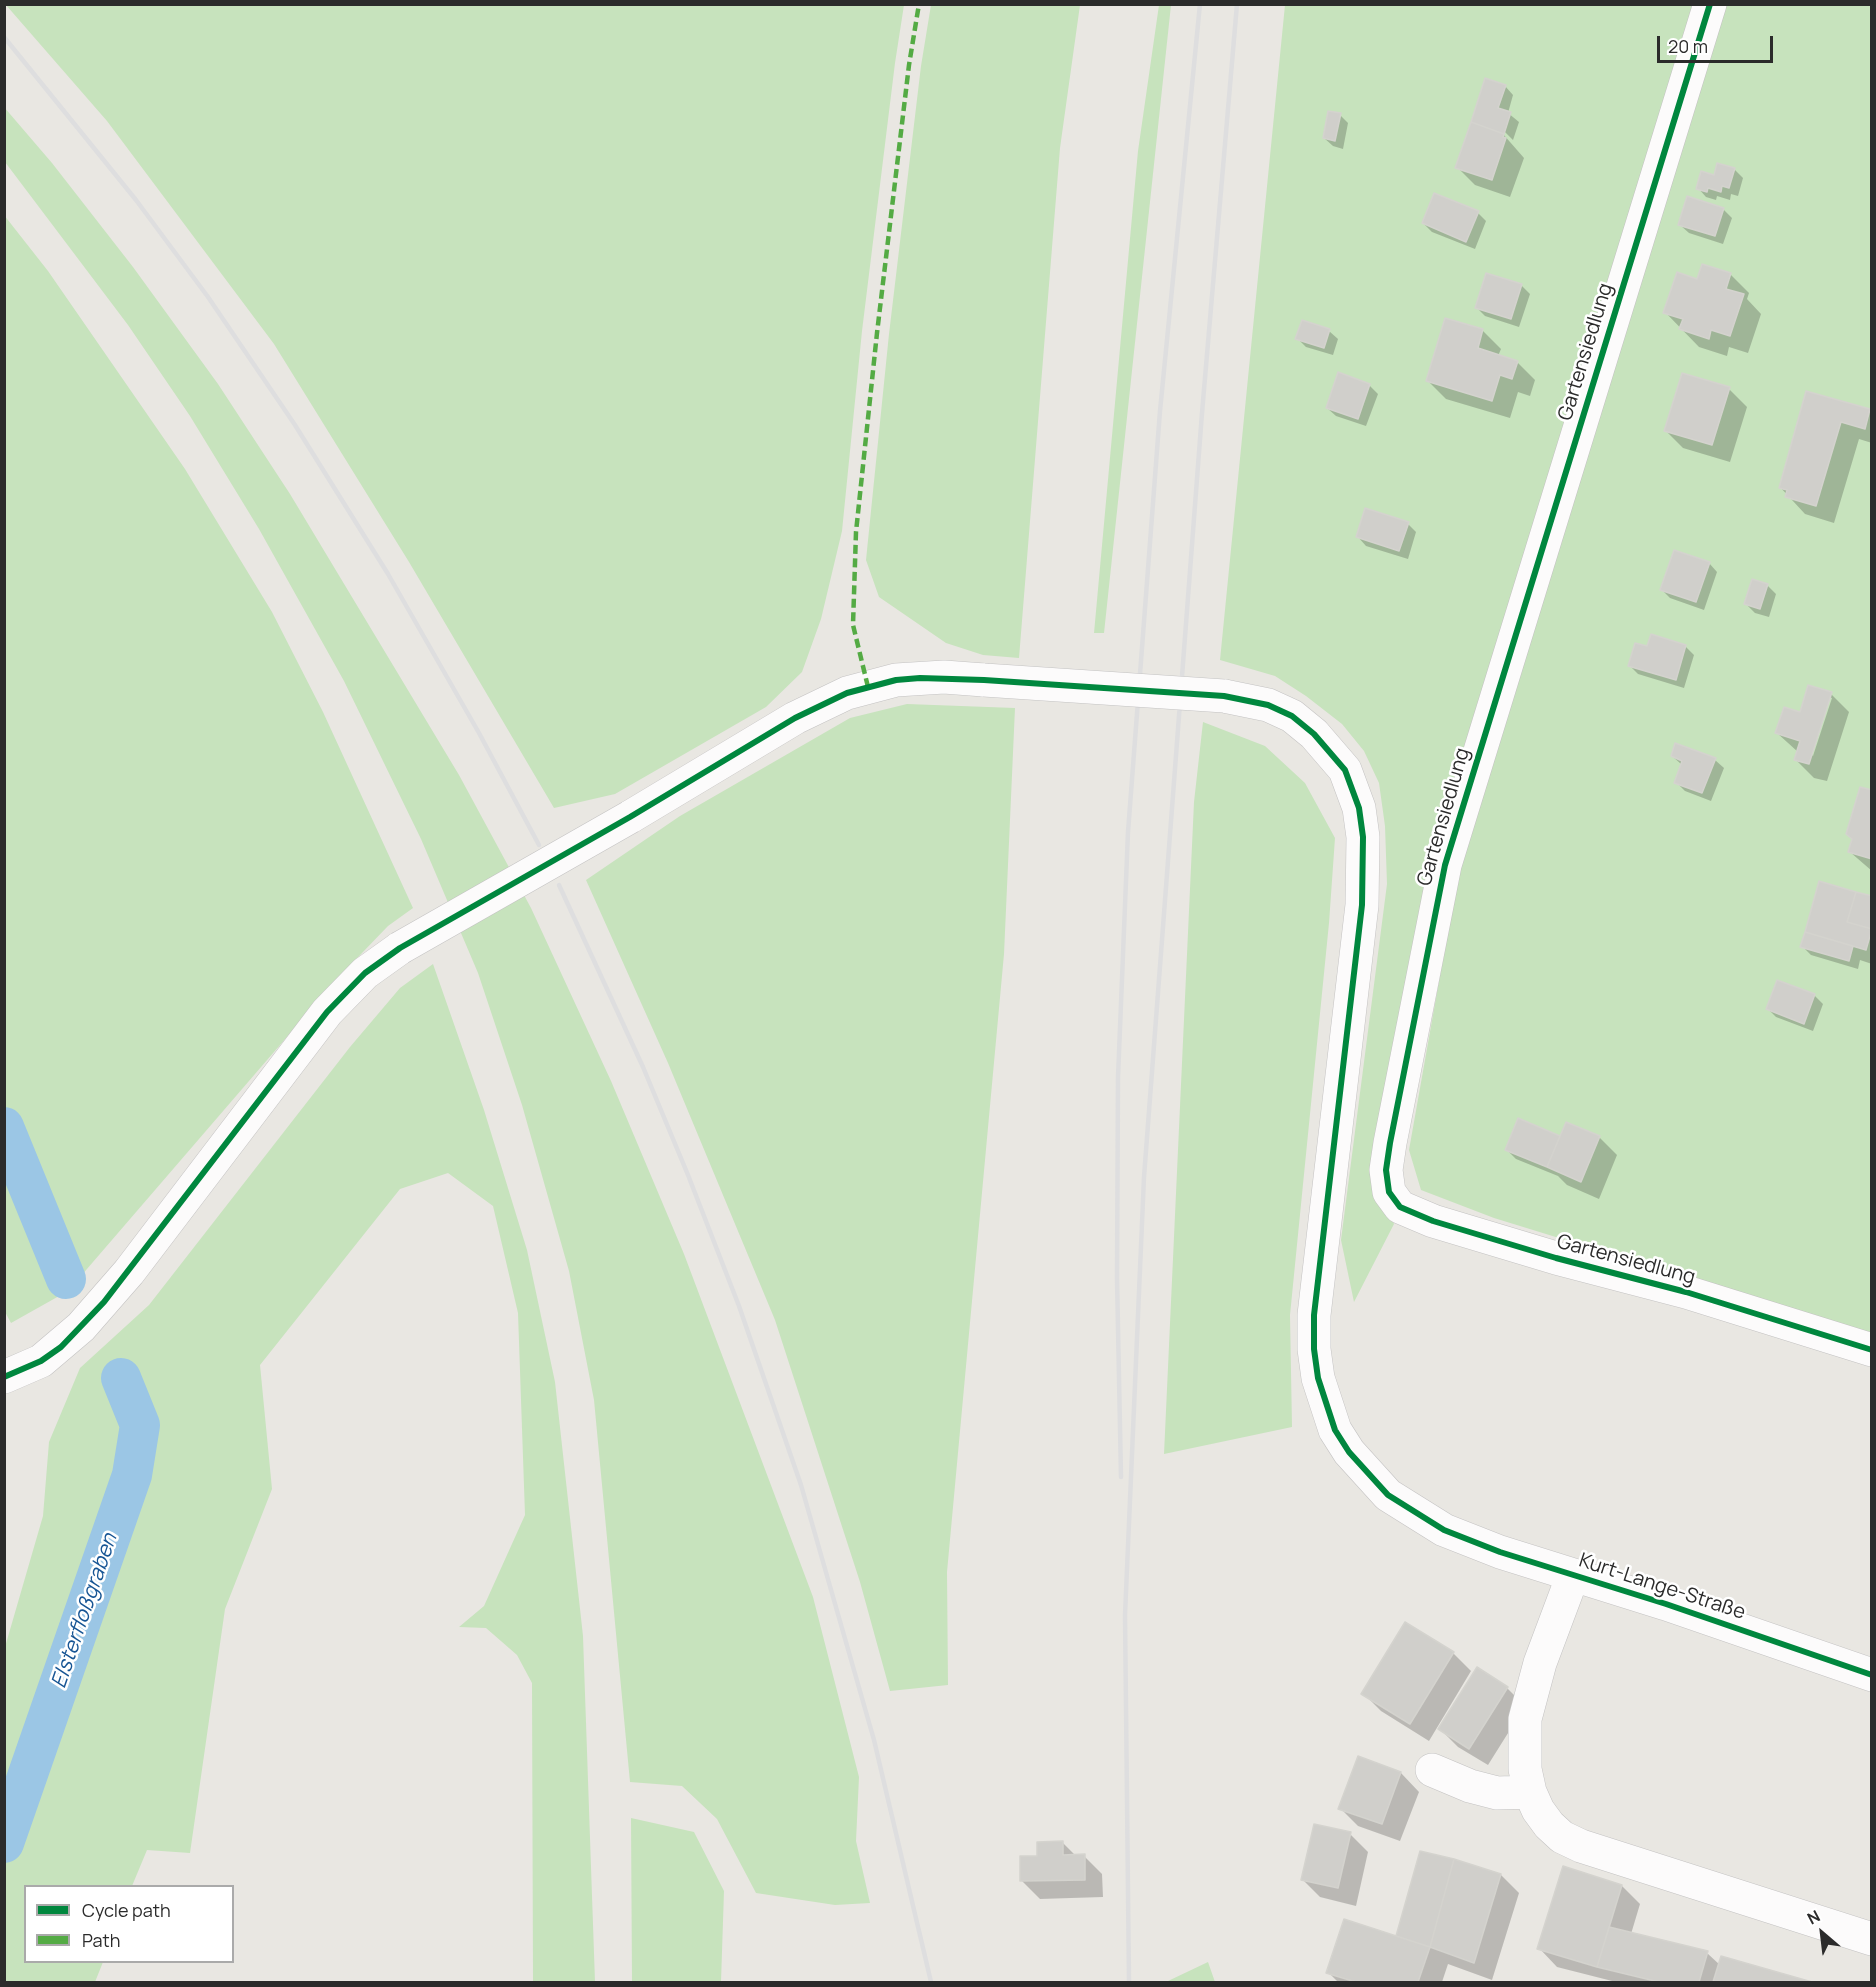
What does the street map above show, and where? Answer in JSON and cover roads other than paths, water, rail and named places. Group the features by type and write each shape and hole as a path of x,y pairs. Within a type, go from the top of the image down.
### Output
{"street":[{"name":"Gartensiedlung","path":"1710,4 1445,865 1398,1098 1386,1170 1389,1192 1400,1207 1433,1221 1556,1258 1675,1289 1872,1350"},
{"name":"Kurt-Lange-Straße","path":"4,1377 41,1361 81,1327 129,1272 327,1012 365,973 400,948 630,817 795,718 847,693 896,680 944,678 1224,696 1268,705 1292,716 1314,734 1345,770 1359,808 1363,837 1362,905 1317,1285 1314,1348 1325,1405 1335,1430 1349,1452 1388,1495 1444,1530 1500,1552 1872,1675"},
{"name":"Kurt-Lange-Straße","path":"1573,1575 1540,1663 1526,1719 1524,1757 1530,1791 1538,1810 1549,1824 1562,1837 1581,1846 1872,1939"},
{"path":"1432,1770 1470,1786 1497,1793 1530,1791"}],"waterway":[{"name":"Elsterfloßgraben","path":"4,1127 66,1279"},
{"name":"Elsterfloßgraben","path":"4,1843 132,1475 140,1425 121,1378"}],"railway":[{"path":"1121,1477 1117,1278 1118,1077 1128,832 1160,411 1200,4"},
{"path":"1129,1982 1125,1615 1144,1177 1202,413 1237,4"},
{"path":"4,37 136,200 208,297 295,425 388,574 479,733 539,845"},
{"path":"559,885 643,1067 688,1175 739,1306 801,1485 874,1740 931,1982"}]}
